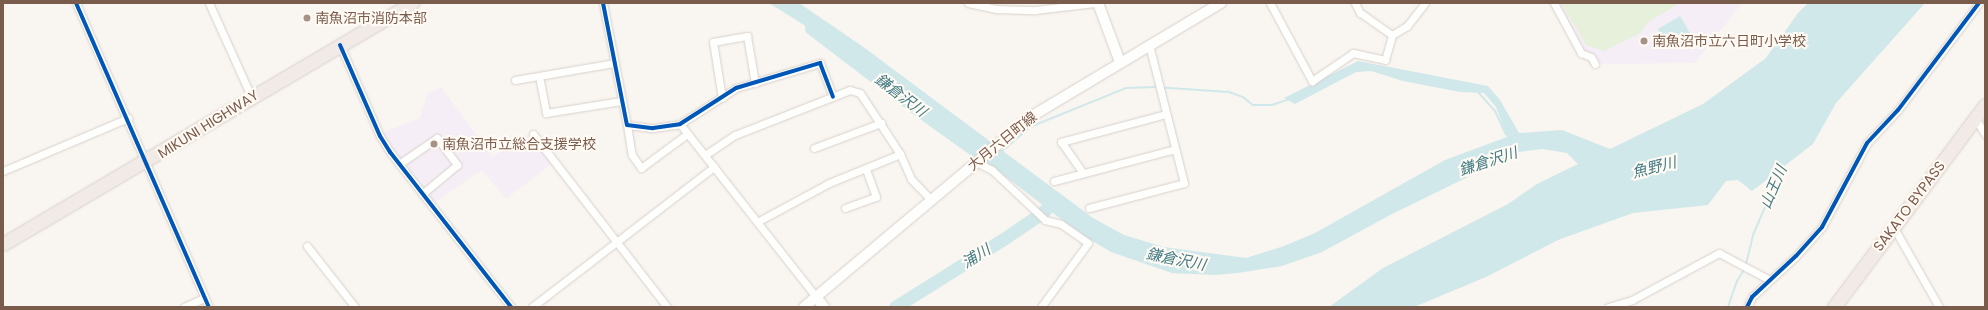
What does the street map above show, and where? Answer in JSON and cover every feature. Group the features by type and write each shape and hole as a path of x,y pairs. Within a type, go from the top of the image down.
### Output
{"highway":[{"name":"MIKUNI HIGHWAY","path":"3,244 146,161 251,96 412,3"},
{"name":"SAKATO BYPASS","path":"1834,307 1985,105"}],"main road":[{"path":"1097,3 1120,62"},
{"name":"大月六日町線","path":"804,307 1032,116 1220,3"},
{"path":"816,297 824,307"}],"street":[{"path":"76,3 128,118 209,307"},
{"path":"209,3 251,96"},
{"path":"603,3 632,155 641,168 687,134"},
{"path":"968,3 1012,6 1035,10 1097,3"},
{"path":"1270,3 1312,81 1353,53 1385,60 1392,35 1408,26 1423,3"},
{"path":"1355,3 1360,13 1392,35"},
{"path":"1554,3 1581,53 1591,57 1595,64"},
{"path":"1747,307 1752,296 1768,279 1796,256 1822,227 1867,143 1898,110 1979,3"},
{"path":"722,98 713,42 747,36 754,83"},
{"path":"340,45 380,136 399,164 511,307"},
{"path":"1089,208 1184,183 1149,46"},
{"path":"515,80 614,63"},
{"path":"626,125 653,128 680,124 736,88 820,63 833,97"},
{"path":"539,76 546,113 621,102"},
{"path":"705,155 735,135 850,90 860,93 900,154 912,179 930,200"},
{"path":"1084,173 1061,142 1166,114"},
{"path":"3,171 128,118"},
{"path":"1975,118 1985,134"},
{"path":"814,148 881,123"},
{"path":"680,124 816,297"},
{"path":"533,134 667,307"},
{"path":"399,164 437,138 457,165 422,194"},
{"path":"1054,181 1175,150"},
{"path":"757,222 829,183 900,154"},
{"path":"976,162 992,170 1045,220 1061,224 1088,243 1041,307"},
{"path":"532,307 714,167"},
{"path":"845,208 876,197 866,169"},
{"path":"1894,228 1938,307"},
{"path":"307,246 355,307"},
{"path":"1608,307 1632,300 1719,253 1768,279"},
{"path":"184,307 204,298"}],"shaded area":[{"name":"南魚沼市立六日町小学校","path":"1554,3 1742,3 1695,63 1595,64 1581,53"},
{"name":"南魚沼市立総合支援学校","path":"441,87 493,157 523,136 533,134 554,162 506,199 482,170 431,205 380,136 384,132 420,118 427,94"}],"green space":[{"path":"1561,3 1680,3 1648,22 1641,33 1604,51 1586,45"}],"water":[{"name":"魚野川","path":"769,3 799,3 862,46 1093,218 1124,235 1164,247 1246,258 1284,246 1315,233 1445,160 1507,137 1496,107 1484,93 1460,92 1403,81 1371,71 1356,72 1295,104 1284,98 1358,61 1488,86 1500,100 1519,133 1562,130 1610,149 1703,104 1766,58 1798,13 1808,3 1925,3 1836,103 1813,144 1752,191 1738,180 1726,181 1708,205 1633,213 1558,240 1486,277 1414,307 1329,307 1383,268 1508,204 1537,184 1578,164 1567,153 1542,149 1519,152 1392,214 1322,252 1282,266 1215,275 1172,273 1111,252 1082,235 1001,173 972,143 855,57"},
{"path":"1680,16 1690,33 1667,46 1658,29"}],"waterway":[{"name":"鎌倉沢川","path":"811,28 920,111 990,161 1005,169"},
{"path":"1000,153 1030,127 1126,88 1154,87 1229,92 1243,97 1253,105 1272,105 1289,99"},
{"path":"1477,91 1495,111 1506,135"},
{"name":"山王川","path":"1728,307 1737,281 1745,268 1754,233 1781,169"},
{"name":"浦川","path":"895,307 1002,240 1043,212 1054,200"}],"cycle path":[{"path":"76,3 209,307"},
{"path":"603,3 627,125 653,128 680,124 736,88 820,63 833,97"},
{"path":"1747,307 1752,297 1796,256 1822,227 1867,143 1898,110 1979,3"},
{"path":"340,45 380,136 390,152 511,307"}],"place":[{"name":"南魚沼市消防本部","path":"307,18"},
{"name":"南魚沼市立六日町小学校","path":"1644,41"},
{"name":"南魚沼市立総合支援学校","path":"434,144"}]}
